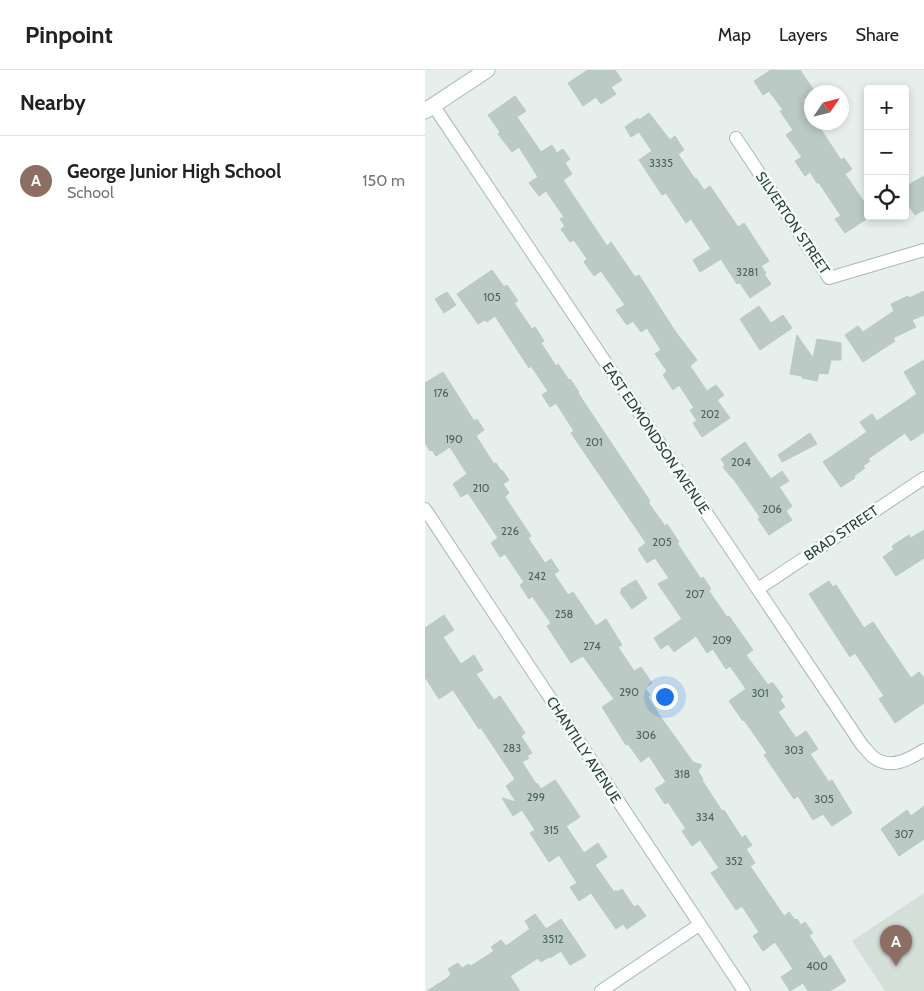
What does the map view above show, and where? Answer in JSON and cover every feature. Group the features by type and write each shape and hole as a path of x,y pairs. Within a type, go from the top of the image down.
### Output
{"street":[{"path":"429,108 487,70"},
{"name":"EAST EDMONDSON AVENUE","path":"429,108 758,589 862,745 873,757 885,764 901,762 924,750"},
{"name":"SILVERTON STREET","path":"736,138 829,278 924,250"},
{"name":"BRAD STREET","path":"758,589 924,478"},
{"name":"CHANTILLY AVENUE","path":"425,509 699,926 744,991"},
{"path":"601,991 699,926"}],"shaded area":[{"path":"924,893 924,991 885,991 852,941"}],"building":[{"path":"588,70 615,70 622,80 611,87 616,94 601,104 596,97 583,106 568,83"},
{"path":"771,70 800,70 810,85 804,85 804,130 821,130 841,160 844,158 852,169 845,174 864,202 865,220 845,233 835,219 841,216 819,183 817,183 810,172 805,176 795,161 802,157 786,135 793,130 780,111 783,110 769,91 763,95 754,81"},
{"path":"515,96 526,111 517,117 541,152 552,145 557,153 563,149 570,159 565,163 572,174 563,180 607,246 611,242 635,277 639,275 675,331 697,360 690,366 707,391 716,385 724,395 717,400 730,418 702,437 693,423 697,421 690,410 694,408 679,385 673,390 663,375 667,371 655,354 661,350 647,328 641,332 633,321 627,325 616,310 625,305 601,271 594,276 584,262 587,259 574,240 570,242 561,229 565,226 560,219 564,217 546,191 539,196 529,183 538,177 519,147 512,152 498,134 500,132 488,115"},
{"path":"649,113 670,140 675,136 684,150 678,154 695,179 704,190 710,186 738,227 744,223 769,261 761,266 771,284 750,298 740,283 737,284 721,259 700,272 693,260 711,249 691,219 686,223 666,193 662,195 639,160 652,151 639,132 631,137 625,127"},
{"path":"924,176 924,210 915,215 909,205 909,185"},
{"path":"492,270 504,287 507,285 518,301 514,303 532,329 535,327 544,341 541,343 556,366 558,364 570,379 650,501 648,502 665,526 667,524 701,579 703,577 711,589 709,591 753,650 746,655 768,685 773,683 783,697 780,699 785,707 778,712 796,738 806,731 818,749 810,754 829,782 832,780 852,813 832,826 823,814 813,820 798,796 794,799 764,755 767,753 729,701 746,689 730,666 726,669 713,649 707,653 696,636 674,652 668,644 661,649 654,638 682,619 658,584 669,578 655,558 647,563 638,549 646,543 571,433 574,431 556,403 550,407 542,395 548,391 531,366 529,368 495,316 487,322 485,320 478,324 457,294"},
{"path":"924,291 924,315 912,320 916,327 893,338 895,341 863,362 845,335 858,326 863,332 894,311 891,304"},
{"path":"447,292 456,305 444,313 435,299"},
{"path":"759,306 771,323 783,315 792,328 760,350 740,319"},
{"path":"797,335 813,358 817,339 841,343 841,360 831,360 828,374 819,373 817,381 790,374"},
{"path":"924,360 924,432 911,441 905,433 868,459 870,461 863,466 865,468 854,476 855,478 841,487 823,462 867,432 860,422 872,414 877,421 917,394 904,372"},
{"path":"443,372 474,421 477,419 484,430 476,436 494,464 496,463 509,480 503,484 509,493 505,497 531,536 528,538 545,563 551,559 559,571 554,574 568,595 573,592 596,626 606,619 622,645 618,647 634,671 641,667 652,683 645,688 650,695 648,697 693,762 702,765 698,771 702,780 742,838 745,835 752,845 746,849 755,863 750,866 784,916 789,912 801,925 805,922 813,933 809,935 824,959 830,955 846,981 830,991 808,991 803,983 790,991 781,977 793,969 775,942 763,951 753,936 759,932 742,906 736,910 711,873 719,868 700,840 692,846 682,831 686,829 668,802 665,804 655,789 666,782 649,756 641,762 628,744 626,745 602,707 614,699 583,656 571,663 547,626 551,623 532,596 529,599 520,585 524,582 505,554 500,557 491,543 498,538 468,493 461,497 453,484 467,474 450,447 436,456 425,443 425,383"},
{"path":"810,433 817,444 782,462 778,455"},
{"path":"745,442 771,479 782,471 789,481 779,487 792,506 786,511 792,520 769,535 758,519 760,517 723,467 725,465 721,459"},
{"path":"924,530 924,558 896,576 883,557 894,549 892,546 909,535 911,538"},
{"path":"636,580 647,598 632,609 620,592 622,591 621,589"},
{"path":"829,581 833,587 836,585 864,628 873,622 911,678 919,672 924,678 924,703 895,723 879,699 884,696 855,653 850,657 809,594"},
{"path":"444,615 454,630 443,637 461,664 474,655 483,670 476,674 494,700 500,696 525,733 521,736 532,753 527,756 529,758 522,762 536,784 541,789 555,780 580,817 566,826 584,853 598,843 607,857 595,865 614,892 622,889 634,907 638,905 646,916 627,929 623,924 616,929 591,893 579,901 570,887 577,883 559,855 549,862 530,833 535,830 522,810 513,816 502,798 516,802 506,786 515,779 481,728 479,729 453,690 439,699 425,677 425,628"},
{"path":"924,806 924,839 899,856 881,829 907,810 911,816"},
{"path":"535,914 546,929 561,919 586,956 570,965 561,951 541,962 538,958 510,976 520,991 427,991 449,977 451,974 448,969 458,963 462,968 469,964 471,966 494,951 491,947 501,940 506,946 530,929 525,921"}],"place":[{"name":"George Junior High School","path":"896,966"}]}
